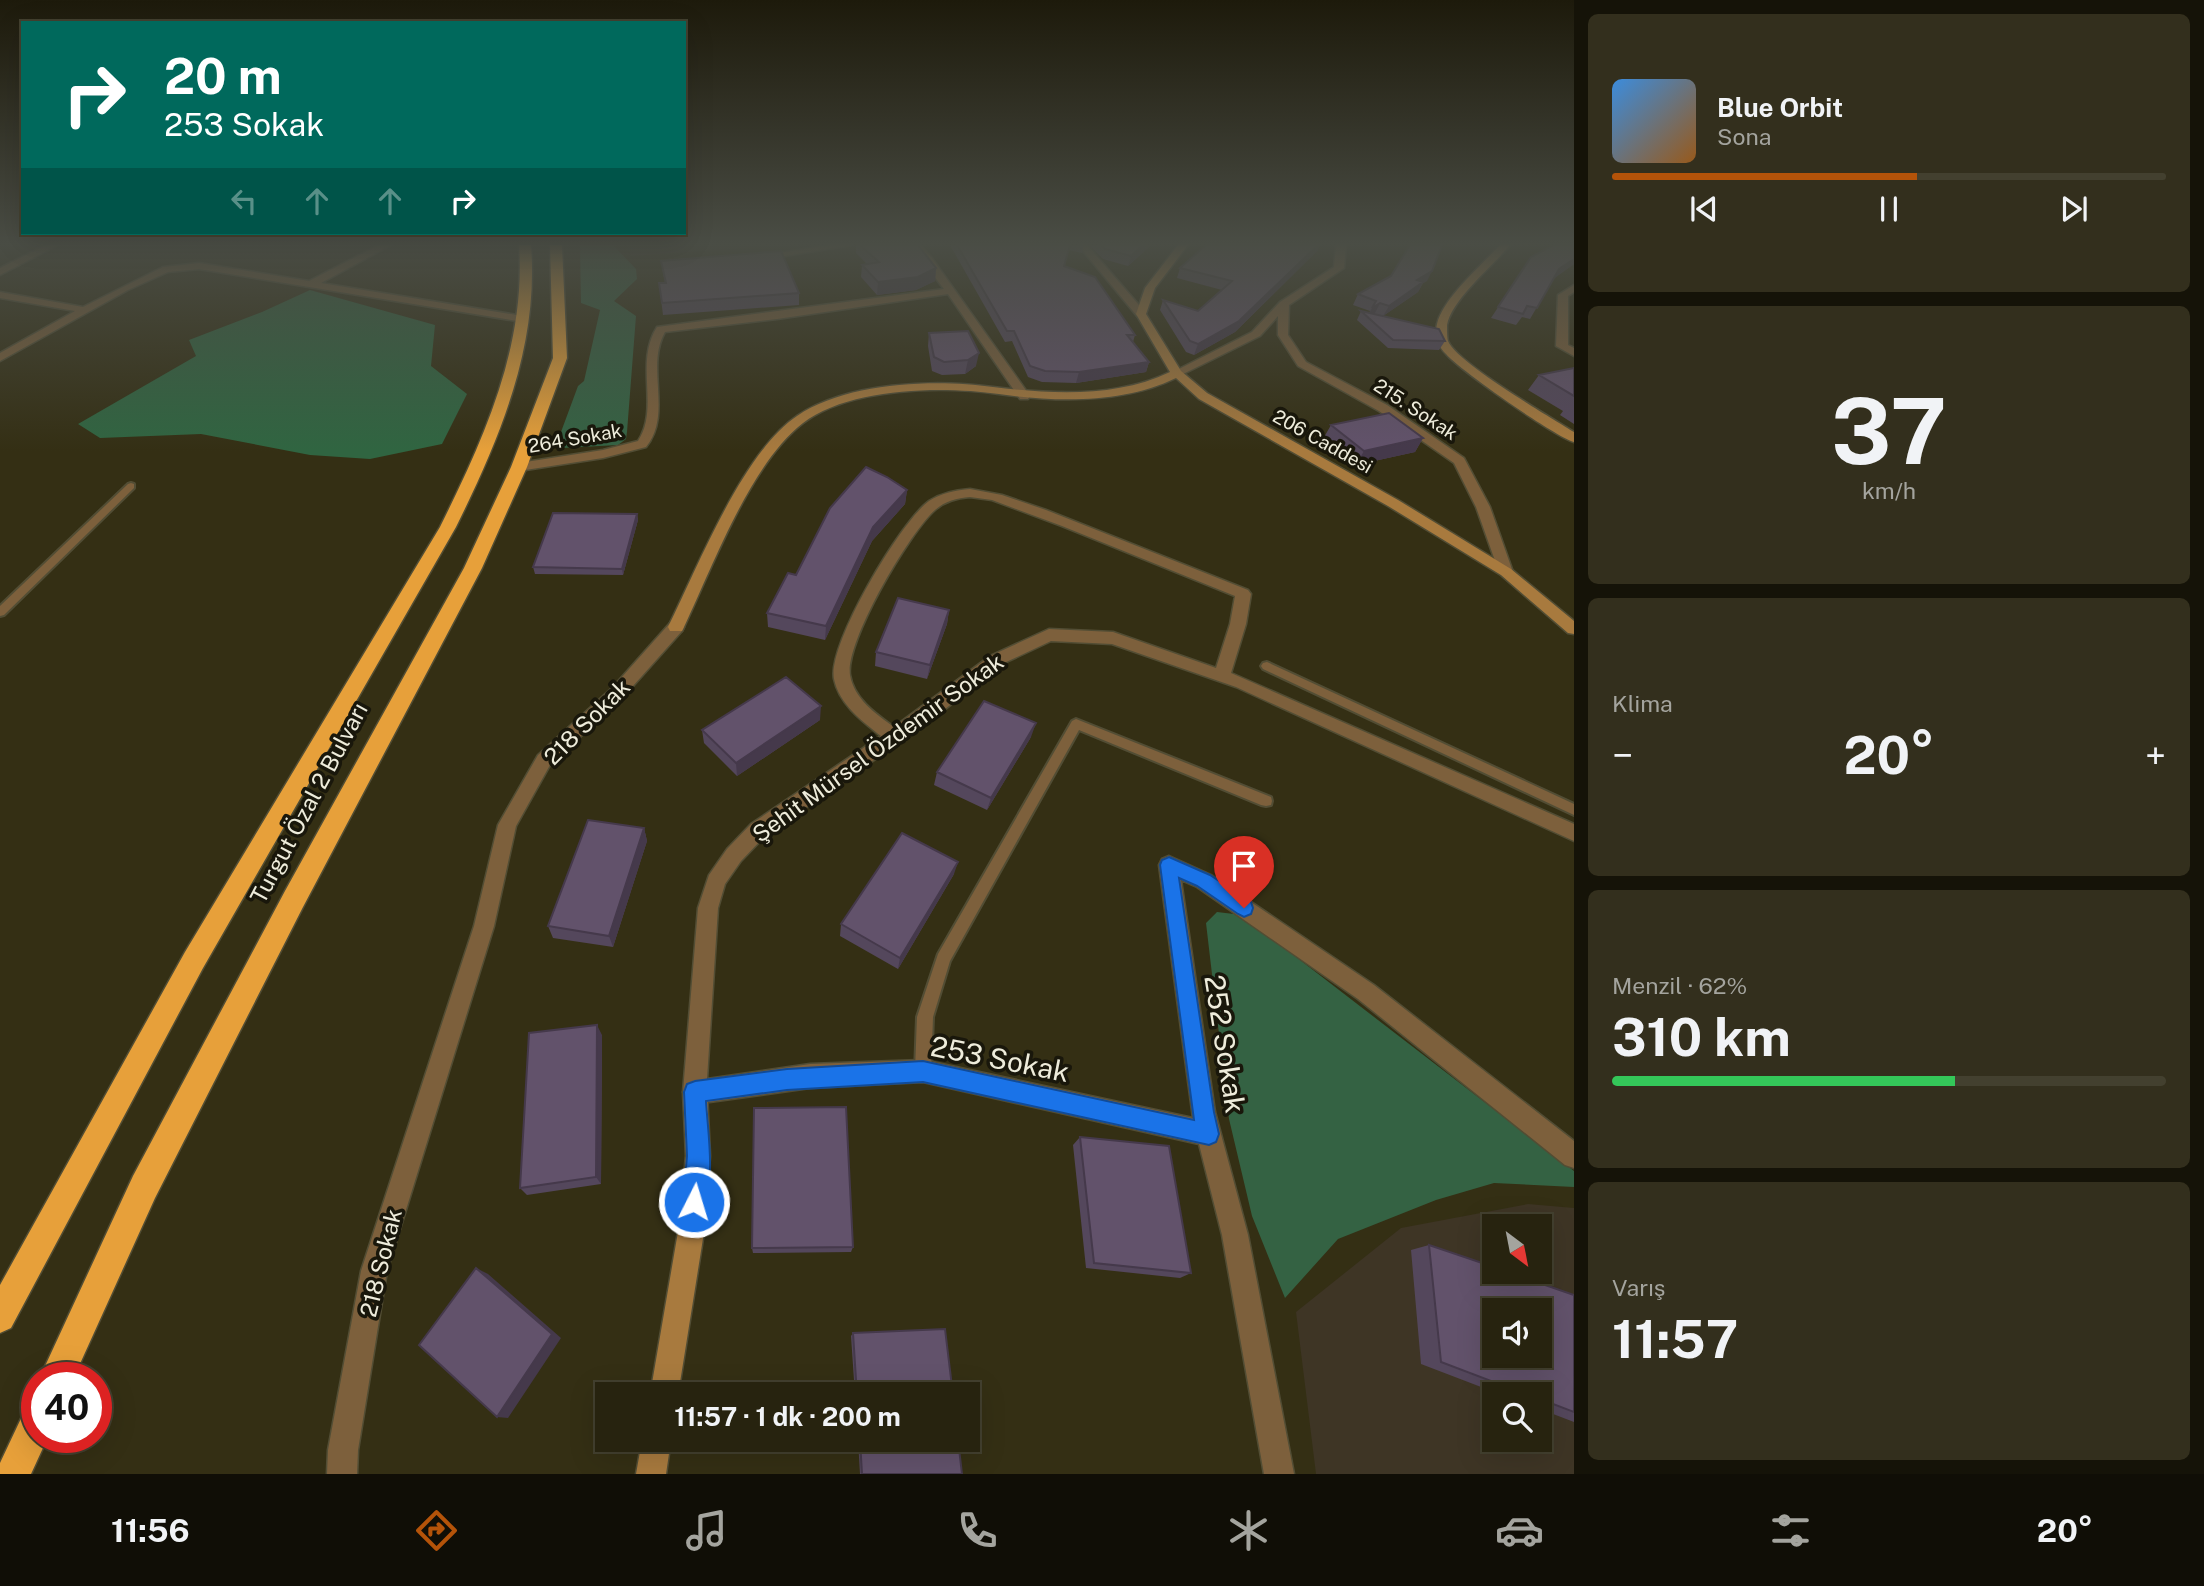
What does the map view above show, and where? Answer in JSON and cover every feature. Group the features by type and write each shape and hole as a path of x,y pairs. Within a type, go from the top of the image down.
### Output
{"highway":[{"name":"Turgut Özal 2 Bulvarı","path":"0,1317 194,960 448,527 478,468 498,416 516,355 524,314"},
{"name":"Turgut Özal 2 Bulvarı","path":"64,1362 144,1187 300,887 473,568 519,467 560,358 558,314"},
{"path":"13,1474 23,1453"}],"street":[{"path":"0,358 77,314"},
{"path":"490,314 523,319"},
{"name":"264 Sokak","path":"519,467 623,450 642,444 648,436 652,405 651,344 661,329 789,314"},
{"path":"967,314 1024,396"},
{"name":"206 Caddesi","path":"1141,314 1177,373 1203,396 1393,503 1506,572 1574,629"},
{"path":"1177,373 1256,334 1275,314"},
{"name":"215. Sokak","path":"1284,314 1283,335 1302,364 1383,408 1459,461 1483,507 1506,572"},
{"path":"1448,314 1442,324 1442,340 1449,351 1471,370 1574,438"},
{"path":"1563,314 1562,346 1574,353"},
{"name":"218 Sokak","path":"342,1474 343,1450 374,1271 484,926 507,825 544,760 620,691 676,627 743,493 777,439 798,420 823,406 871,393 906,389 975,388 1024,396 1093,395 1156,385 1177,373"},
{"path":"893,736 856,705 845,687 841,667 848,645 887,566 928,508 942,498 956,494 992,496 1089,530 1243,594 1238,624 1222,676"},
{"name":"Şehit Mürsel Özdemir Sokak","path":"666,1382 692,1226 698,1156 695,1092 708,908 716,881 734,855 758,830 924,716 996,660 1049,635 1113,638 1222,676 1409,757 1574,833"},
{"name":"252 Sokak","path":"1279,1474 1235,1235 1203,1112 1169,865 1204,881 1366,992 1574,1156"},
{"name":"253 Sokak","path":"695,1092 810,1076 923,1071 1209,1134"},
{"path":"651,1474 655,1452"}],"lane":[{"path":"0,612 131,486"},
{"path":"1267,666 1574,810"},
{"path":"923,1071 925,1017 943,959 1076,724 1266,802"}],"shaded area":[{"path":"1528,1204 1574,1208 1574,1474 1316,1474 1296,1312 1401,1228"}],"green space":[{"path":"257,314 395,314 435,325 431,366 467,394 442,444 370,459 310,455 201,434 100,438 78,424 196,356 189,340"},
{"path":"599,314 636,316 627,432 626,439 618,445 563,448 558,440 578,386 584,381"},
{"path":"1217,912 1234,914 1291,953 1574,1171 1574,1187 1494,1183 1436,1200 1338,1239 1285,1298 1252,1216 1229,1119 1206,923"}],"building":[{"path":"997,314 1120,314 1135,335 1127,335 1149,362 1079,372 1045,371 1030,366 1014,331 1007,331"},
{"path":"1172,314 1246,314 1239,321 1198,344 1190,341"},
{"path":"1364,314 1439,329 1445,341 1393,340"},
{"path":"968,331 979,353 968,360 944,362 934,357 929,333"},
{"path":"1574,368 1574,396 1539,375"},
{"path":"1389,413 1423,438 1364,451 1331,425"},
{"path":"866,467 907,490 873,527 826,626 767,613 788,573 796,575 830,508"},
{"path":"553,513 637,514 622,569 533,567"},
{"path":"898,598 949,610 930,665 876,652"},
{"path":"786,677 821,706 736,763 702,730"},
{"path":"984,701 1036,723 991,798 937,772"},
{"path":"588,820 644,828 609,936 548,926"},
{"path":"902,833 958,862 900,958 841,924"},
{"path":"597,1025 596,1177 520,1188 529,1033"},
{"path":"846,1107 853,1247 752,1248 754,1108"},
{"path":"1080,1137 1169,1146 1191,1273 1094,1263"},
{"path":"1429,1245 1482,1263 1482,1284 1542,1284 1574,1295 1574,1412 1552,1404 1552,1382 1494,1382 1441,1362"},
{"path":"476,1268 552,1334 497,1417 419,1345"},
{"path":"945,1329 951,1382 856,1382 853,1333"},
{"path":"861,1452 959,1452 962,1474 862,1474"}],"route":[{"path":"694,1202 698,1156 695,1092 787,1079 923,1071 1209,1134 1203,1112 1169,865 1204,881 1244,908"}]}
